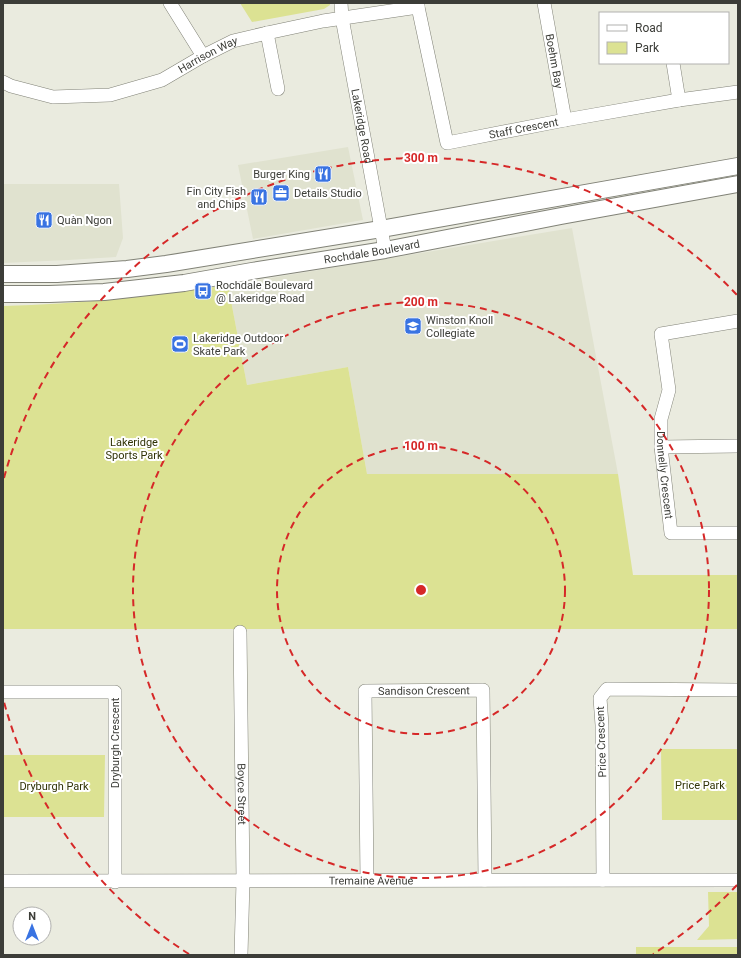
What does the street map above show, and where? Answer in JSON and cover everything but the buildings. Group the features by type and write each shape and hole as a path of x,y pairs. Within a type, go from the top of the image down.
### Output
{"main road":[{"name":"Rochdale Boulevard","path":"3,274 57,274 127,269 166,264 381,229 738,166"},
{"name":"Rochdale Boulevard","path":"3,294 104,292 184,284 385,250 738,184"}],"street":[{"path":"170,3 203,56"},
{"name":"Lakeridge Road","path":"341,3 342,18 385,250"},
{"name":"Boehm Bay","path":"544,3 565,120"},
{"name":"Harrison Way","path":"3,82 11,86 53,96 110,95 162,80 203,56 233,41 266,32 418,5"},
{"name":"Staff Crescent","path":"418,5 447,143 679,100 738,92"},
{"path":"266,32 278,89"},
{"path":"673,64 679,100"},
{"name":"Donnelly Crescent","path":"738,321 661,334 669,390 661,419 661,447 672,533 738,533"},
{"path":"661,447 738,446"},
{"name":"Boyce Street","path":"240,632 242,881 240,955"},
{"name":"Price Crescent","path":"603,880 602,725 600,698 607,689 738,690"},
{"name":"Sandison Crescent","path":"367,881 365,691 483,690 484,880"},
{"name":"Dryburgh Crescent","path":"3,692 115,692 115,882"},
{"name":"Tremaine Avenue","path":"3,881 738,880"}],"shaded area":[{"path":"348,147 363,220 253,239 238,165"},
{"path":"3,184 119,184 123,238 116,257 3,263"},
{"name":"Winston Knoll Collegiate","path":"572,228 618,474 367,474 348,367 247,385 228,285"}],"green space":[{"path":"240,3 330,3 330,5 324,9 252,22"},
{"name":"Lakeridge Sports Park","path":"228,285 247,385 348,367 367,474 618,474 633,575 738,575 738,629 3,629 3,306 116,299"},
{"name":"Price Park","path":"661,749 738,749 738,820 662,820"},
{"name":"Dryburgh Park","path":"3,755 105,755 104,817 3,817"},
{"path":"708,892 738,892 738,939 697,940 709,926"},
{"path":"636,947 737,947 737,955 636,955"}],"place":[{"name":"Burger King","path":"323,174"},
{"name":"Details Studio","path":"281,193"},
{"name":"Fin City Fish and Chips","path":"259,197"},
{"name":"Quàn Ngon","path":"44,220"},
{"name":"Rochdale Boulevard @ Lakeridge Road","path":"203,291"},
{"name":"Winston Knoll Collegiate","path":"413,326"},
{"name":"Lakeridge Outdoor Skate Park","path":"180,344"}]}
